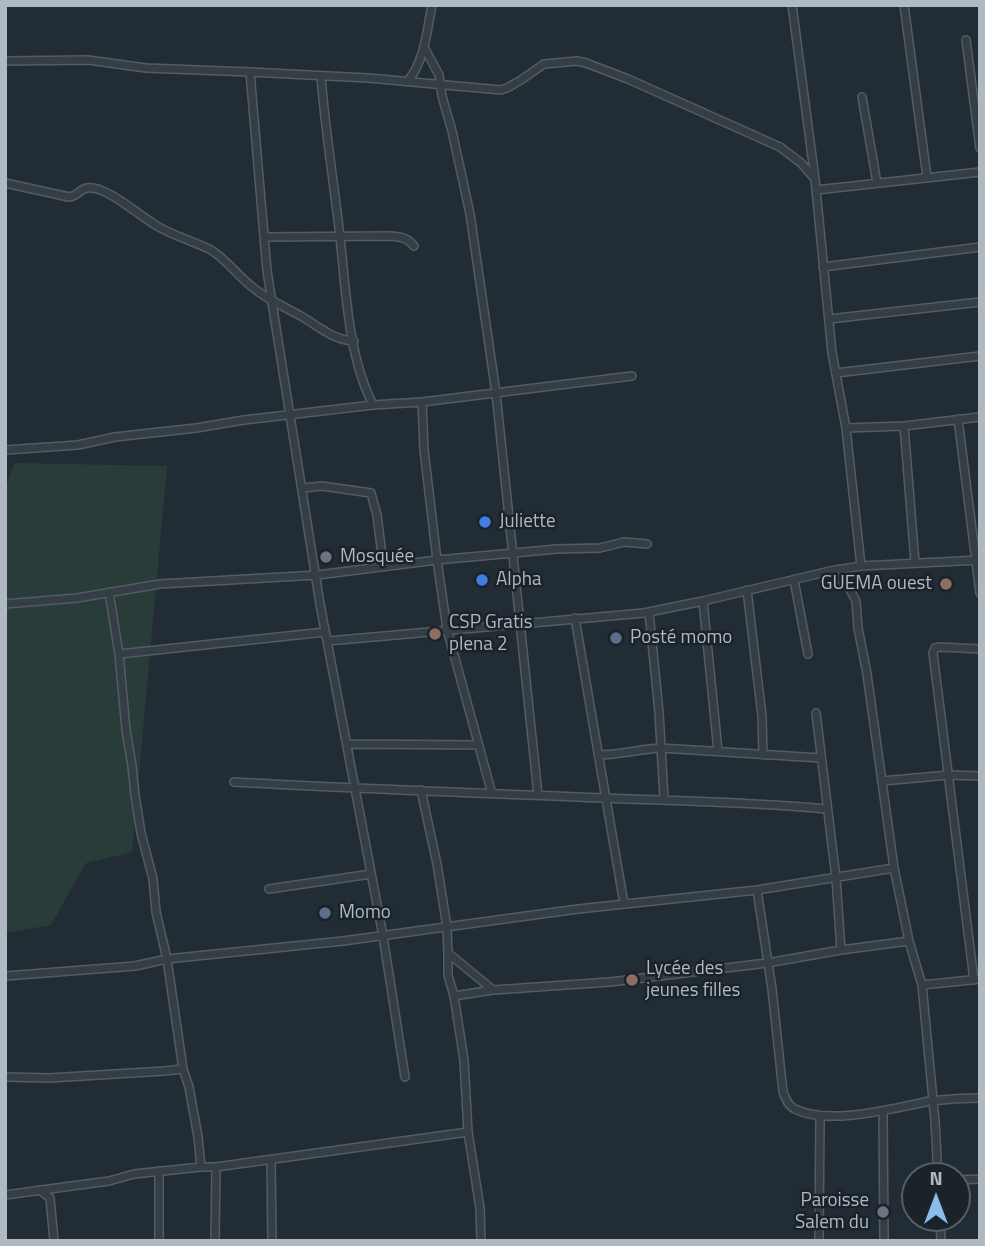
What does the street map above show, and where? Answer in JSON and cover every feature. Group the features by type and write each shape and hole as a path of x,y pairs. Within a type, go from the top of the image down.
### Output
{"street":[{"path":"408,80 416,71 424,47 432,5"},
{"path":"792,5 815,179 822,267 846,428 861,566"},
{"path":"904,5 927,177"},
{"path":"966,40 980,148"},
{"path":"424,47 439,75 470,215 496,393 538,795"},
{"path":"5,61 88,60 146,68 408,80 504,89 544,64 577,61 644,86 780,147 801,163 815,179"},
{"path":"250,72 272,301 325,632 383,936 405,1077"},
{"path":"321,76 343,273 362,380 373,405"},
{"path":"862,97 877,183"},
{"path":"816,190 980,172"},
{"path":"5,183 69,197 77,196 83,189 89,188 104,193 123,202 156,226 222,258 252,287 272,301 332,335 354,341"},
{"path":"264,237 404,237 414,246"},
{"path":"822,267 980,247"},
{"path":"829,319 980,302"},
{"path":"836,373 980,356"},
{"path":"5,450 78,445 115,437 291,415 632,376"},
{"path":"422,402 424,450 447,629 492,794"},
{"path":"846,428 904,426 980,417"},
{"path":"958,419 978,560 980,593"},
{"path":"904,426 915,562"},
{"path":"303,488 322,486 371,493 377,514 383,563"},
{"path":"5,604 109,593 160,584 317,575 557,548 600,548 624,542 647,544"},
{"path":"328,641 649,612 830,570 915,562 978,560"},
{"path":"830,570 848,586 856,601 894,867 909,941 922,985 937,1162"},
{"path":"794,580 808,654"},
{"path":"747,590 762,716 763,755"},
{"path":"109,593 119,653 125,730 141,833 153,879 156,912 183,1069 198,1137 201,1167"},
{"path":"703,601 718,751"},
{"path":"649,612 664,799"},
{"path":"575,618 624,904"},
{"path":"119,653 325,632"},
{"path":"922,985 977,980 933,653 935,648 940,647 980,649"},
{"path":"816,713 836,878 841,950"},
{"path":"347,744 478,745"},
{"path":"598,755 661,748 821,758"},
{"path":"882,780 949,775 980,776"},
{"path":"234,782 607,799 664,799 827,809"},
{"path":"421,790 438,864 447,927 448,975 464,1060 468,1132 480,1208 481,1241"},
{"path":"5,976 135,966 166,959 383,936 624,904 757,890 894,867"},
{"path":"269,889 371,874"},
{"path":"757,890 772,989 783,1092 793,1109 820,1116 883,1111 933,1101 980,1098"},
{"path":"454,996 493,990 610,982 767,963 909,941"},
{"path":"447,953 493,990"},
{"path":"5,1077 49,1078 183,1069"},
{"path":"883,1111 884,1241"},
{"path":"819,1241 820,1116"},
{"path":"5,1195 109,1181 134,1174 216,1167 468,1132"},
{"path":"271,1159 272,1241"},
{"path":"215,1241 216,1167"},
{"path":"159,1171 159,1241"},
{"path":"50,1198 61,1188"},
{"path":"40,1190 50,1198 54,1241"}],"green space":[{"path":"14,463 167,466 132,852 86,863 51,925 5,933 5,491"}],"place":[{"name":"Juliette","path":"485,522"},
{"name":"Mosquée","path":"326,557"},
{"name":"Alpha","path":"482,580"},
{"name":"GUEMA ouest","path":"946,584"},
{"name":"CSP Gratis plena 2","path":"435,634"},
{"name":"Posté momo","path":"616,638"},
{"name":"Momo","path":"325,913"},
{"name":"Lycée des jeunes filles","path":"632,980"},
{"name":"Paroisse Salem du","path":"883,1212"}]}
